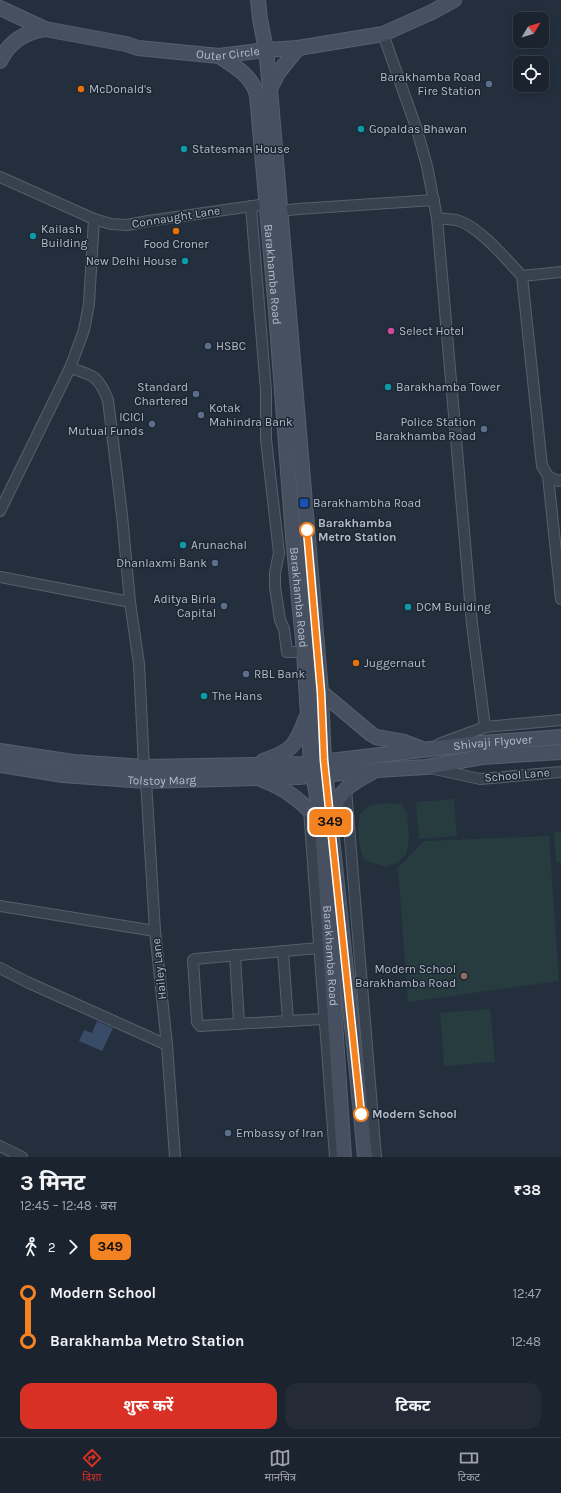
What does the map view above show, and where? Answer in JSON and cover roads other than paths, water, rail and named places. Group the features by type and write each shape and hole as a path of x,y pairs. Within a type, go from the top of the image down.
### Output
{"main road":[{"name":"Barakhamba Road","path":"258,0 266,50 270,89 321,692 318,768"},
{"name":"Outer Circle","path":"0,8 45,29 126,44 138,48 219,56 266,50 298,48 383,34 432,12 454,0"},
{"path":"0,61 10,46 20,37 32,31 45,29"},
{"path":"270,89 278,73 298,48"},
{"name":"Barakhamba Road","path":"219,56 234,65 251,81 256,91 258,106 308,712 326,820 358,1074 364,1157"},
{"path":"321,692 376,737 404,742 424,750"},
{"path":"308,712 299,736 292,746 256,771 293,796 309,810 326,820 338,798 352,783 377,770"},
{"name":"Shivaji Flyover","path":"318,768 480,742 561,737"},
{"name":"Tolstoy Marg","path":"0,751 145,774"},
{"name":"Shivaji Flyover","path":"318,768 377,770 426,767 482,757 561,752"},
{"name":"Tolstoy Marg","path":"0,765 75,776 318,768"},
{"name":"Barakhamba Road","path":"326,820 344,1157"}],"street":[{"path":"383,34 417,130 427,166 437,218 472,624 484,727"},
{"name":"Connaught Lane","path":"0,177 94,219 111,224 127,225 266,204"},
{"path":"280,211 434,200"},
{"path":"251,206 266,391 266,439 280,553 275,573 275,587 280,620 284,629 287,652 304,652"},
{"path":"437,218 455,220 467,224 480,234 522,276 542,466 548,476 561,599"},
{"path":"0,511 70,368 84,330 89,304 94,219"},
{"path":"522,276 561,272"},
{"path":"262,347 278,345"},
{"name":"Hailey Lane","path":"70,368 91,374 102,385 108,400 122,515 130,602 139,664 155,931 167,1045 175,1157"},
{"path":"548,476 558,481 561,480"},
{"path":"0,577 130,602"},
{"path":"424,750 484,727 561,720"},
{"name":"School Lane","path":"426,767 480,779 561,772"},
{"path":"346,789 376,1157"},
{"path":"309,810 335,1157"},
{"path":"0,906 155,931"},
{"path":"319,948 193,960 197,1022 200,1026 324,1019"},
{"path":"284,951 288,1021"},
{"path":"235,955 239,1024"},
{"path":"0,968 27,982 167,1045"},
{"path":"0,1146 22,1157"}],"water":[{"path":"97,1021 113,1028 102,1051 79,1041 84,1030 92,1033"}],"place":[{"name":"Barakhamba Road Fire Station","path":"489,84"},
{"name":"McDonald's","path":"81,89"},
{"name":"Gopaldas Bhawan","path":"361,129"},
{"name":"Statesman House","path":"184,149"},
{"name":"Food Croner","path":"176,231"},
{"name":"Kailash Building","path":"33,236"},
{"name":"New Delhi House","path":"185,261"},
{"name":"Select Hotel","path":"391,331"},
{"name":"HSBC","path":"208,346"},
{"name":"Barakhamba Tower","path":"388,387"},
{"name":"Standard Chartered","path":"196,394"},
{"name":"Kotak Mahindra Bank","path":"201,415"},
{"name":"ICICI Mutual Funds","path":"152,424"},
{"name":"Police Station Barakhamba Road","path":"484,429"},
{"name":"Barakhambha Road","path":"304,503"},
{"name":"Barakhamba Metro Station","path":"307,530"},
{"name":"Arunachal","path":"183,545"},
{"name":"Dhanlaxmi Bank","path":"215,563"},
{"name":"Aditya Birla Capital","path":"224,606"},
{"name":"DCM Building","path":"408,607"},
{"name":"Juggernaut","path":"356,663"},
{"name":"RBL Bank","path":"246,674"},
{"name":"The Hans","path":"204,696"},
{"name":"Modern School Barakhamba Road","path":"464,976"},
{"name":"Modern School","path":"361,1114"},
{"name":"Embassy of Iran","path":"228,1133"}]}
